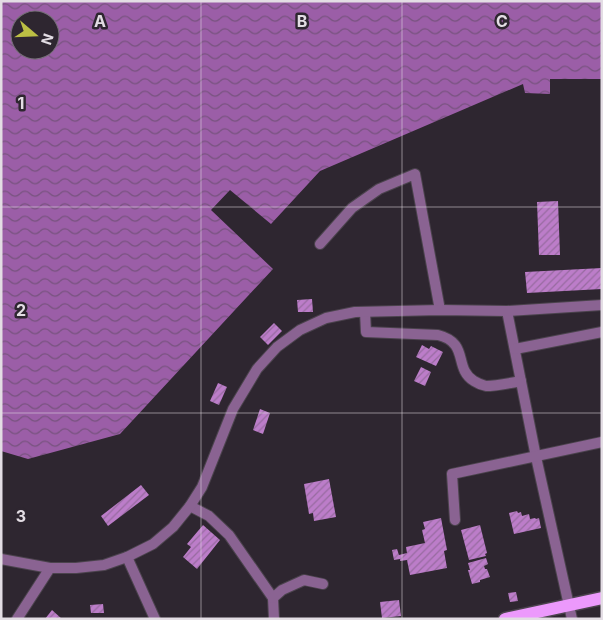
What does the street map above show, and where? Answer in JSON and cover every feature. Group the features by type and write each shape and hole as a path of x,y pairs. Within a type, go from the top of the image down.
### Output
{"main road":[{"path":"505,619 602,598"}],"street":[{"path":"320,244 352,208 379,190 415,174 440,310"},
{"path":"1,559 50,568 76,568 104,565 128,557 153,544 173,527 202,487 233,409 257,369 277,347 300,330 326,318 355,312 507,311 602,305"},
{"path":"507,311 536,457 572,619"},
{"path":"365,312 366,332 446,337 453,342 460,352 464,370 468,377 476,383 485,386 521,382"},
{"path":"515,349 602,332"},
{"path":"455,520 452,474 602,442"},
{"path":"190,506 209,516 229,535 273,598 274,619"},
{"path":"128,557 155,619"},
{"path":"16,619 50,568"},
{"path":"273,598 282,590 304,580 323,584"}],"water":[{"path":"1,1 602,1 602,79 550,79 550,94 525,93 523,84 320,171 271,224 230,190 211,210 273,269 120,434 28,459 1,451"}],"building":[{"path":"558,201 560,255 539,255 537,202"},
{"path":"602,268 602,289 527,293 525,272"},
{"path":"312,299 313,312 298,312 297,300"},
{"path":"274,323 282,331 268,345 260,337"},
{"path":"422,345 429,349 431,346 443,352 436,366 416,357"},
{"path":"421,367 431,372 425,386 414,381"},
{"path":"218,383 227,387 219,405 210,401"},
{"path":"260,409 270,413 263,434 253,430"},
{"path":"329,479 336,517 314,521 313,513 309,514 304,484"},
{"path":"141,485 149,495 108,526 101,516"},
{"path":"517,511 518,513 521,512 522,516 529,514 530,519 539,518 541,528 514,534 509,513"},
{"path":"441,518 447,550 444,551 447,568 410,575 407,560 394,560 392,550 397,549 399,555 407,553 406,547 425,543 422,530 425,529 423,522"},
{"path":"203,525 220,540 197,569 183,557 191,547 187,544"},
{"path":"480,525 487,553 485,554 486,556 469,560 461,530"},
{"path":"486,558 488,564 484,566 490,577 472,584 468,563"},
{"path":"516,592 518,601 510,602 508,593"},
{"path":"399,600 401,616 382,618 380,602"},
{"path":"103,604 104,613 91,613 90,605"},
{"path":"52,610 62,619 45,619"}]}
